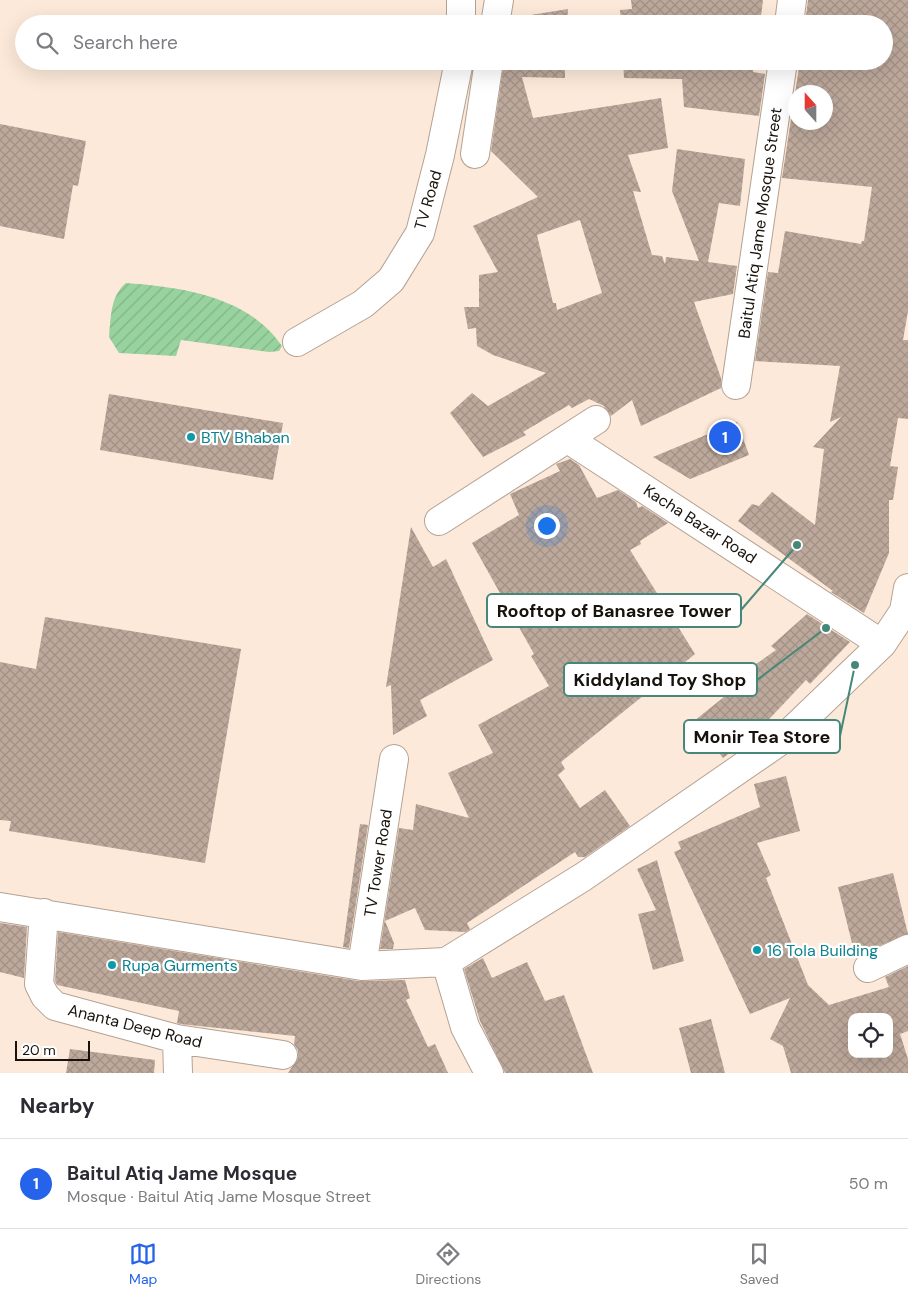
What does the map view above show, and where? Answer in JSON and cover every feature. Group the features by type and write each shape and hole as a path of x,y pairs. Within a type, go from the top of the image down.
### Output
{"street":[{"path":"461,0 461,15"},
{"path":"496,15 499,0"},
{"path":"790,15 792,0"},
{"name":"TV Road","path":"297,342 363,304 391,280 420,233 440,155 457,70"},
{"path":"475,154 488,70"},
{"name":"Baitul Atiq Jame Mosque Street","path":"736,385 782,70"},
{"path":"439,521 596,420"},
{"name":"Kacha Bazar Road","path":"568,439 882,644"},
{"path":"0,906 362,966 446,962 583,877 782,739 882,644 907,605"},
{"name":"TV Tower Road","path":"362,966 394,760"},
{"name":"Ananta Deep Road","path":"44,913 39,984 44,996 55,1006 177,1039 283,1055"},
{"path":"868,968 908,949"},
{"path":"446,962 465,1027 489,1073"},
{"path":"177,1039 178,1073"}],"green space":[{"path":"126,283 191,292 212,297 232,305 268,329 282,346 279,351 269,352 181,340 176,356 119,353 109,337 110,322 114,301"}],"building":[{"path":"631,0 763,0 761,15 620,15 620,10 632,9"},
{"path":"808,0 908,0 908,311 903,340 908,340 908,419 898,418 890,466 898,467 893,500 889,500 889,553 864,613 831,592 833,591 738,521 752,504 759,506 772,492 815,525 824,449 813,447 841,417 830,422 840,366 755,361 768,272 778,273 785,231 861,244 864,241 872,187 782,178 789,130 833,130 833,85 796,85 799,70 893,70 893,15 806,15"},
{"path":"568,9 568,15 531,15"},
{"path":"503,70 565,70 565,78 522,77 533,118 661,98 668,148 628,155 641,192 633,191 652,255 662,256 665,264 666,257 699,261 672,191 677,149 745,159 740,206 719,203 708,262 737,266 733,294 694,302 721,378 721,388 641,426 632,400 611,416 604,406 589,399 572,408 569,405 523,432 526,435 483,457 450,413 472,393 488,406 546,373 493,355 477,346 476,328 468,329 464,307 479,307 479,275 498,272 473,226 538,197 491,151","holes":["580,220 602,293 557,310 556,303 553,303 537,235"]},
{"path":"624,70 753,70 753,72 765,74 759,116 684,107 682,79 624,78"},
{"path":"0,124 86,141 78,186 73,185 64,239 0,226"},
{"name":"BTV Bhaban","path":"109,394 283,423 273,480 100,450"},
{"path":"737,422 749,455 690,479 653,457"},
{"path":"570,459 579,465 597,498 618,490 636,502 638,508 642,506 668,523 640,541 641,544 630,550 695,654 561,762 565,769 558,775 580,808 605,790 630,826 585,857 578,857 575,852 467,923 470,929 466,932 425,930 415,908 385,921 394,943 393,949 380,949 399,828 413,830 416,804 469,818 448,773 493,753 478,725 549,686 531,656 534,654 472,543 519,515 510,494 560,471 556,464"},
{"path":"411,527 433,567 446,559 493,660 420,700 427,716 393,735 391,685 386,687"},
{"path":"807,614 850,642 810,684 806,680 757,732 723,758 694,721 729,693 715,693 776,650 771,646"},
{"path":"45,617 241,649 205,863 9,831 11,821 0,820 0,662 36,669"},
{"path":"786,776 800,831 757,843 771,875 766,878 808,985 829,1005 889,987 885,977 908,966 908,1031 900,1034 908,1059 908,1073 791,1073 783,1046 770,1039 790,998 750,1014 674,852 681,849 678,842 760,807 754,784"},
{"path":"360,824 368,825 349,948 343,947"},
{"path":"657,860 684,961 653,970 638,914 656,910 637,869"},
{"path":"893,873 908,934 874,948 873,946 854,951 838,887"},
{"path":"0,923 27,927 24,978 0,972"},
{"path":"58,932 359,981 405,980 410,998 406,1000 428,1047 435,1044 448,1073 288,1073 298,1058 298,1050 294,1044 295,1036 180,1024 177,1023 179,1011 57,985 55,981"},
{"path":"483,958 492,978 527,962 545,1001 564,995 593,1073 505,1073 480,1021 464,969"},
{"path":"711,1019 725,1073 691,1073 679,1028"},
{"path":"70,1049 155,1060 154,1073 66,1073"}],"place":[{"name":"BTV Bhaban","path":"191,437"},
{"name":"Baitul Atiq Jame Mosque","path":"725,437"},
{"name":"Rooftop of Banasree Tower","path":"797,545"},
{"name":"Kiddyland Toy Shop","path":"826,628"},
{"name":"Monir Tea Store","path":"855,665"},
{"name":"16 Tola Building","path":"757,950"},
{"name":"Rupa Gurments","path":"112,965"}]}
